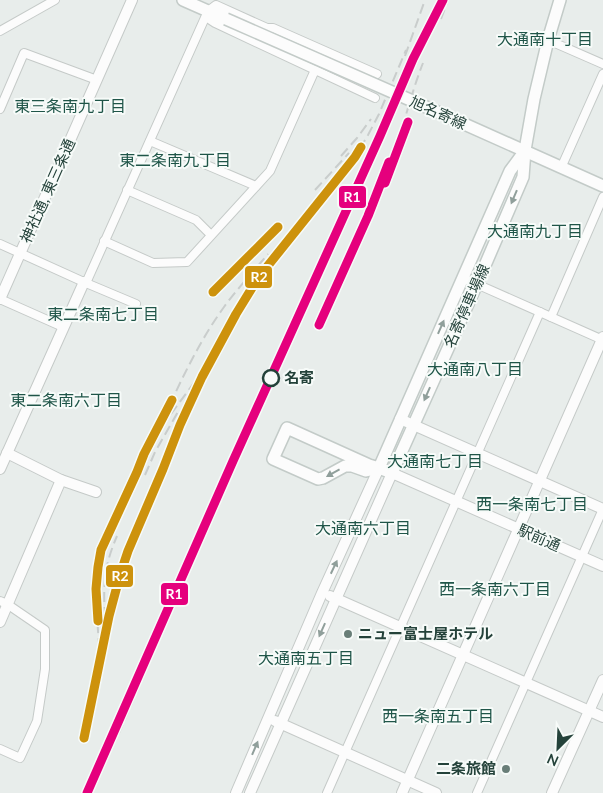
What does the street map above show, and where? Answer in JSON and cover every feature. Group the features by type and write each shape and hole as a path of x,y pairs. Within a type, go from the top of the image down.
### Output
{"main road":[{"name":"旭名寄線","path":"183,0 207,14 226,19 524,150"},
{"path":"560,0 548,40 524,150 603,186"},
{"name":"名寄停車場線","path":"379,468 510,171 524,150"},
{"name":"名寄停車場線","path":"392,473 523,177 524,150"},
{"path":"379,468 366,471 352,466 345,466 318,479 273,459 287,428 369,465 379,468 392,473"}],"street":[{"path":"0,31 55,0"},
{"name":"神社通, 東三条通","path":"0,299 132,0"},
{"path":"0,469 4,452 85,282 207,14 216,5 377,74"},
{"path":"207,14 215,23 375,98"},
{"path":"548,40 603,64"},
{"path":"0,110 24,53 97,80"},
{"path":"104,241 153,262 187,262 270,171 315,70"},
{"path":"561,168 603,74"},
{"path":"150,141 256,186"},
{"path":"127,190 196,220 211,235"},
{"path":"551,317 603,197"},
{"path":"0,244 136,304"},
{"path":"402,793 603,339 463,278"},
{"path":"0,299 63,327"},
{"path":"327,793 540,312"},
{"path":"400,419 603,509 477,793"},
{"path":"4,452 61,480 96,492"},
{"path":"236,793 322,593 379,468"},
{"path":"250,793 392,473"},
{"name":"駅前通","path":"392,473 603,566"},
{"path":"0,622 4,602 61,480"},
{"path":"322,593 603,717"},
{"path":"0,749 20,758 37,721 45,669 45,630 4,602"},
{"path":"552,793 603,680"},
{"path":"268,719 436,793"}],"railway":[{"path":"405,56 425,0"},
{"path":"441,19 448,0"},
{"path":"96,773 119,733 186,577 439,9"},
{"path":"84,738 109,616 120,575 180,425 202,377 258,278 355,157 379,114 406,50"},
{"path":"333,294 391,159 423,63"},
{"path":"341,156 371,119"},
{"path":"315,190 349,153"},
{"path":"137,472 153,436 209,329 229,300 268,254"},
{"path":"213,292 235,269"},
{"path":"171,414 196,380"},
{"path":"145,475 155,452 179,410"},
{"path":"99,648 96,575 101,551 109,533"},
{"path":"105,617 105,576 109,557 117,536"}],"transit line":[{"name":"R1","path":"87,793 413,59 443,0"},
{"name":"R1","path":"385,183 408,122"},
{"name":"R2","path":"84,738 109,616 120,575 180,425 202,377 258,278 361,147"},
{"name":"R1","path":"319,325 368,216 389,162"},
{"name":"R2","path":"213,292 278,227"},
{"name":"R2","path":"98,621 96,589 101,550 144,454 172,400"}],"place":[{"name":"名寄","path":"271,378"},
{"name":"ニュー富士屋ホテル","path":"348,634"},
{"name":"二条旅館","path":"506,769"}],"district":[{"name":"大通南十丁目","path":"545,39"},
{"name":"東三条南九丁目","path":"70,106"},
{"name":"東二条南九丁目","path":"175,160"},
{"name":"大通南九丁目","path":"535,231"},
{"name":"東二条南七丁目","path":"103,314"},
{"name":"大通南八丁目","path":"475,369"},
{"name":"東二条南六丁目","path":"66,400"},
{"name":"大通南七丁目","path":"435,461"},
{"name":"西一条南七丁目","path":"532,504"},
{"name":"大通南六丁目","path":"363,528"},
{"name":"西一条南六丁目","path":"495,589"},
{"name":"大通南五丁目","path":"306,658"},
{"name":"西一条南五丁目","path":"438,716"}]}
